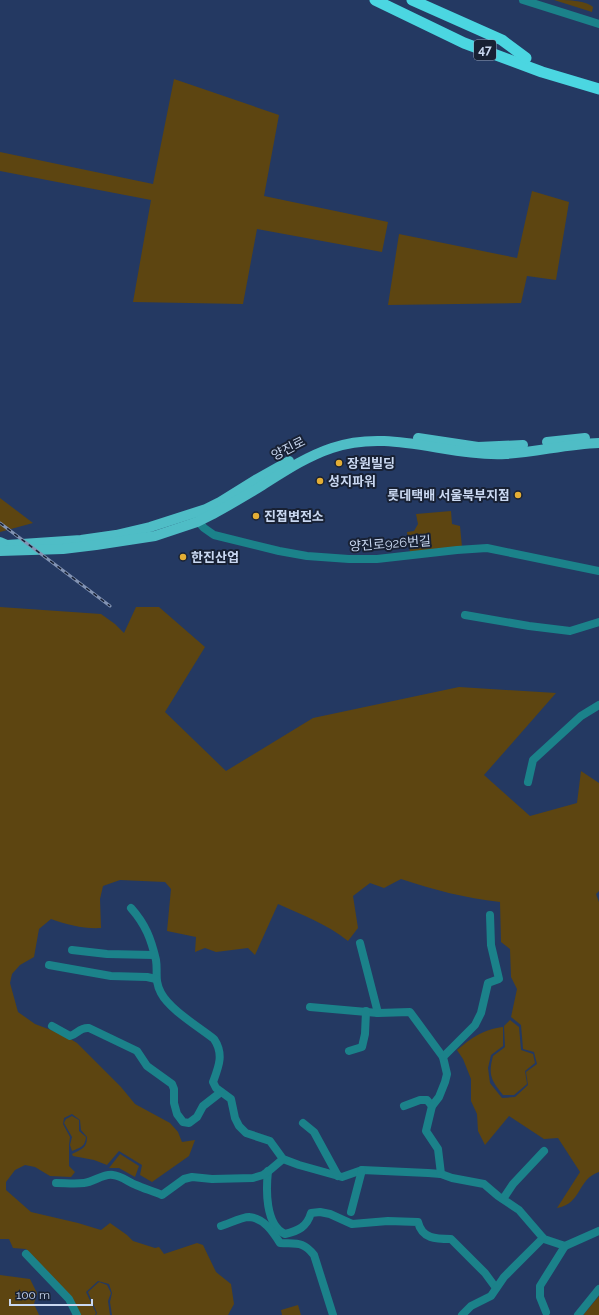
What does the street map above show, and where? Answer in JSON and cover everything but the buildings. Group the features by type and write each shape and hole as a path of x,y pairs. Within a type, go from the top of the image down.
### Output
{"highway":[{"name":"47","path":"375,0 464,43 542,72 599,89"},
{"name":"47","path":"391,0 453,30 526,58 599,81"},
{"path":"412,0 502,40 526,58"}],"main road":[{"name":"양진로","path":"195,518 256,479 310,450 347,438 392,434 478,447 510,446 599,437"},
{"name":"양진로","path":"1,548 7,545 81,540 116,535 213,514 307,458 333,448 355,442 377,440 399,441 459,452 506,454 599,443"}],"street":[{"path":"523,0 599,24"},
{"name":"양진로926번길","path":"195,518 214,535 307,556 377,559 487,548 599,571"},
{"path":"465,615 529,626 570,630 599,622"},
{"path":"528,782 533,760 581,716 599,704"},
{"path":"131,908 142,921 146,930 156,962 156,979 161,993 170,1006 214,1039 219,1046 220,1057 213,1082 216,1088 231,1099 238,1126 246,1133 270,1141 283,1159 342,1177 362,1170 441,1174 452,1178 484,1184 502,1199 519,1210 543,1238 565,1246"},
{"path":"444,1057 475,1025 481,1013 488,983 499,979 491,945 490,915"},
{"path":"360,943 378,1013"},
{"path":"72,950 107,954 154,954"},
{"path":"49,965 112,976 147,976 156,979"},
{"path":"310,1007 378,1013 410,1012 444,1057 447,1074 439,1098 432,1106 426,1132 438,1149 441,1174"},
{"path":"349,1051 362,1047 365,1034 366,1011"},
{"path":"52,1026 70,1036 79,1030 89,1028 137,1050 147,1066 172,1084 177,1114 183,1122 189,1123 197,1117 204,1106 221,1092"},
{"path":"404,1106 420,1100 427,1100 432,1106"},
{"path":"303,1123 314,1132 338,1176"},
{"path":"502,1199 513,1184 544,1151"},
{"path":"56,1183 84,1183 112,1174 122,1177 134,1185 162,1195 184,1179 192,1177 212,1179 253,1178 263,1175 283,1159"},
{"path":"351,1212 362,1170"},
{"path":"268,1171 267,1204 269,1212 280,1232 285,1234 298,1231 305,1226 311,1213 320,1212 330,1214 352,1224 388,1221 418,1222 419,1228 423,1233 434,1238 451,1239 485,1273 496,1288"},
{"path":"221,1226 248,1217 262,1221 272,1231 280,1243 302,1244 309,1248 314,1255 333,1315"},
{"path":"546,1312 540,1296 540,1286 556,1259 565,1246 599,1231"},
{"path":"462,1315 471,1306 491,1296 504,1277 543,1238"},
{"path":"26,1254 69,1299 77,1315"},
{"path":"578,1315 599,1289"}],"shaded area":[{"path":"554,0 585,3 593,7 592,12"},
{"path":"174,79 279,115 264,196 388,222 382,252 257,229 243,304 133,302 151,200 0,171 0,152 153,184"},
{"path":"532,191 569,202 556,280 527,276 521,303 388,305 399,234 517,258"},
{"path":"0,498 33,523 0,532"},
{"path":"451,511 452,524 460,526 462,547 410,552 407,532 414,531 418,524 416,514"},
{"path":"0,607 101,614 115,624 124,633 136,607 159,607 205,647 165,712 226,771 313,718 459,687 556,693 484,775 530,816 577,803 581,771 599,783 599,891 596,894 599,902 599,1172 592,1175 587,1180 571,1202 565,1206 557,1208 580,1172 558,1138 544,1139 509,1116 485,1145 478,1131 477,1114 471,1101 471,1079 463,1059 457,1050 478,1035 489,1030 503,1027 503,1046 491,1055 488,1068 490,1083 502,1098 515,1097 528,1085 526,1072 537,1064 534,1052 523,1049 521,1025 511,1017 517,989 511,977 510,949 501,942 500,902 450,893 401,879 384,888 370,883 353,896 358,928 348,941 323,925 278,904 255,955 248,948 216,952 205,948 195,952 196,937 167,931 171,889 165,882 120,880 103,886 100,899 101,928 76,926 51,919 39,929 34,957 20,965 12,974 10,983 18,1012 35,1024 64,1035 77,1043 121,1087 135,1104 170,1123 178,1132 182,1142 195,1140 189,1156 152,1182 140,1175 142,1165 119,1151 107,1165 94,1160 73,1156 72,1154 85,1146 87,1137 81,1130 80,1120 72,1114 64,1118 63,1124 70,1137 69,1166 75,1172 71,1177 50,1176 35,1167 25,1165 15,1170 6,1182 6,1190 31,1212 101,1230 110,1223 133,1241 155,1248 159,1247 164,1254 197,1243 203,1245 216,1272 231,1284 234,1304 228,1315 112,1315 110,1302 112,1293 109,1284 98,1281 86,1292 96,1313 95,1315 80,1315 72,1298 26,1249 13,1248 9,1239 0,1239"},
{"path":"510,1020 519,1027 521,1050 533,1054 535,1063 525,1071 527,1084 514,1095 503,1095 493,1081 491,1068 493,1056 505,1047 504,1026"},
{"path":"72,1116 79,1120 79,1131 86,1137 84,1145 72,1151 70,1145 72,1137 64,1123 66,1119"},
{"path":"120,1154 139,1166 135,1177 119,1168 109,1168"},
{"path":"0,1275 30,1279 37,1293 34,1304 39,1315 0,1315"},
{"path":"99,1282 107,1285 111,1293 108,1301 110,1315 96,1315 97,1313 88,1292"},
{"path":"599,1296 599,1315 584,1315 584,1314"},
{"path":"298,1305 301,1315 282,1315 281,1310"}],"railway":[{"path":"0,523 110,606"}],"place":[{"name":"장원빌딩","path":"339,463"},
{"name":"성지파워","path":"320,481"},
{"name":"롯데택배 서울북부지점","path":"518,495"},
{"name":"진접변전소","path":"256,516"},
{"name":"한진산업","path":"183,557"}]}
